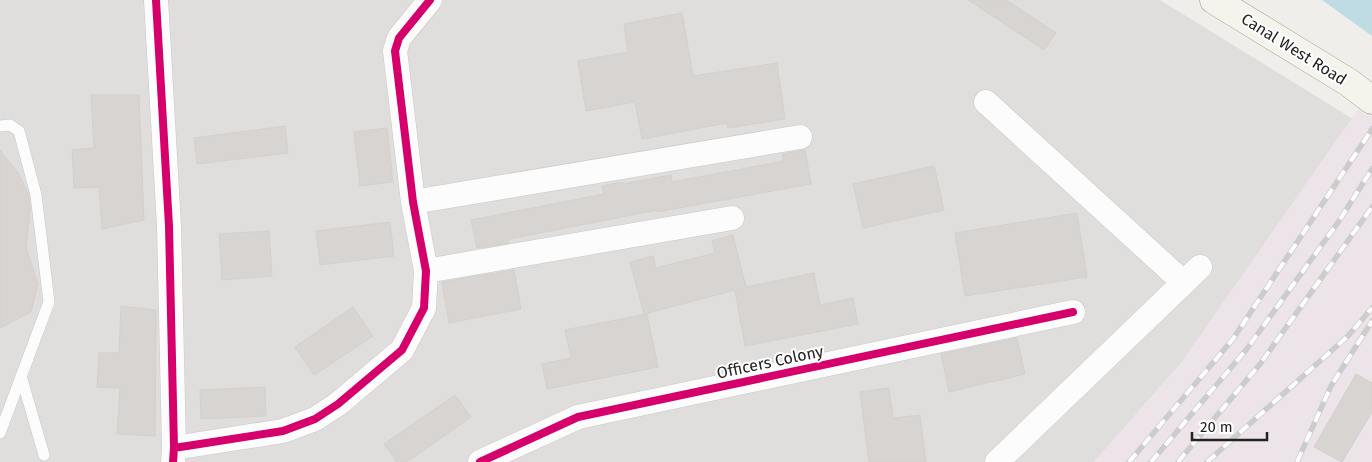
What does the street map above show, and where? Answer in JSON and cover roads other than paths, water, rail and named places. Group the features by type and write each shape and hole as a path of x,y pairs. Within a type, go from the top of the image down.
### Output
{"street":[{"path":"156,0 169,226 173,455 283,431 315,419 338,404 402,350 424,308 426,271 413,202 395,51 399,38 430,0"},
{"name":"Canal West Road","path":"1214,0 1348,82 1372,100"},
{"path":"986,102 1192,275 997,462"},
{"path":"413,202 800,137"},
{"path":"426,271 732,218"},
{"name":"Officers Colony","path":"480,462 578,417 1073,312"}],"lane":[{"path":"0,126 10,125 18,131 36,195 49,302 0,433"},
{"path":"21,376 44,455"}],"water":[{"path":"1322,0 1372,0 1372,36"}],"railway":[{"path":"1129,462 1233,339 1372,129"},
{"path":"1151,462 1246,350 1339,221 1372,169"},
{"path":"1178,462 1260,364 1372,207"},
{"path":"1207,462 1348,336 1372,308"},
{"path":"1297,462 1331,386 1372,321"}]}
